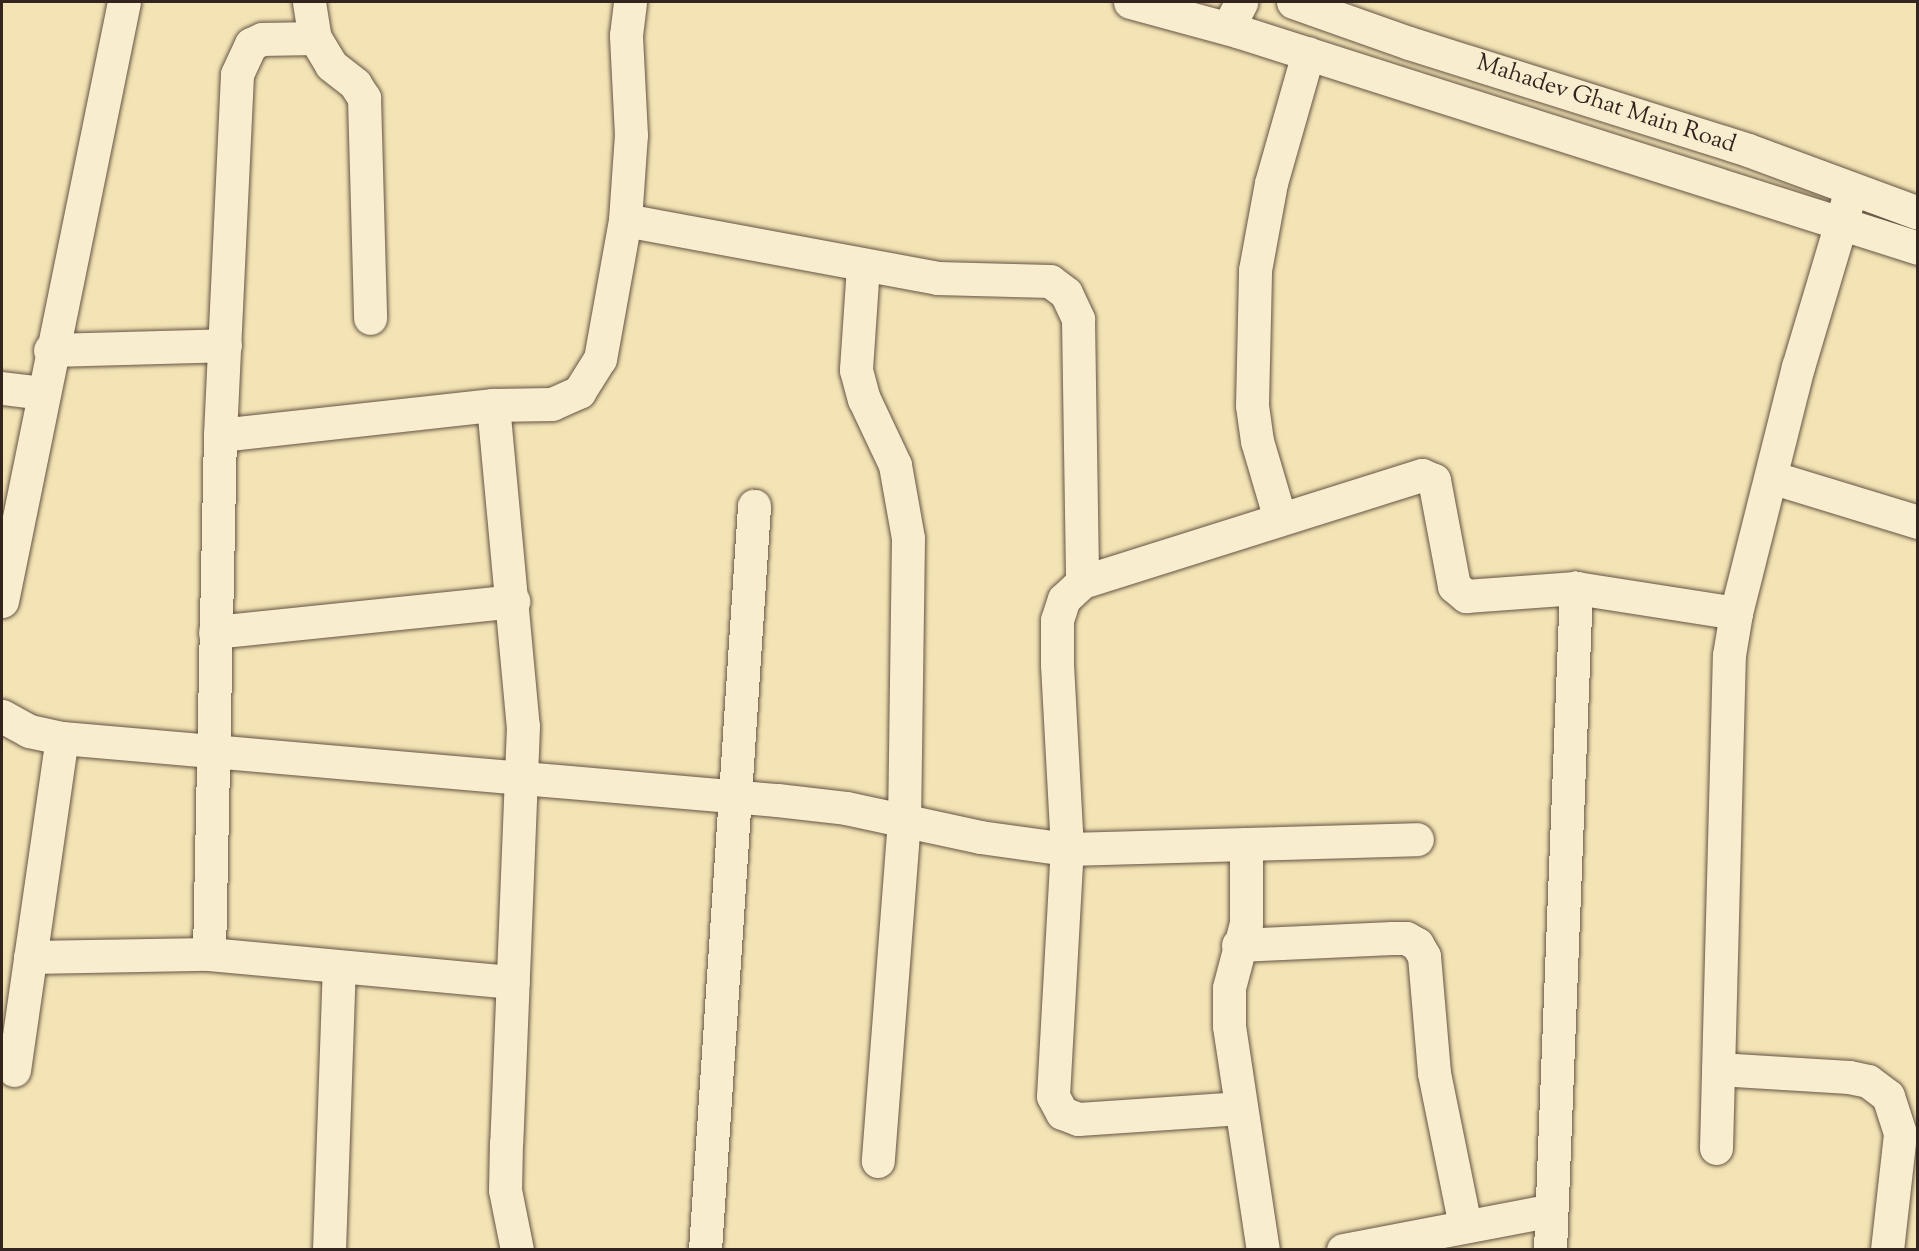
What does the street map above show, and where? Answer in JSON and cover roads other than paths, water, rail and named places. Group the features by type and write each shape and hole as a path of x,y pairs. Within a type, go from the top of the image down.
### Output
{"street":[{"path":"2,601 50,350 124,2"},
{"path":"309,2 315,38 331,65 355,84 364,98 370,318"},
{"path":"220,435 493,405 552,404 579,392 592,376 600,359 625,220 631,135 626,35 630,2"},
{"path":"1130,2 1234,15 1308,53 1841,221 1917,248"},
{"name":"Mahadev Ghat Main Road","path":"1293,2 1409,43 1748,150 1917,213"},
{"path":"209,954 220,435 237,74 251,44 262,39 315,38"},
{"path":"1280,519 1257,441 1252,405 1255,270 1271,183 1308,53"},
{"path":"1716,1148 1729,655 1736,613 1771,477 1851,189"},
{"path":"625,220 863,266 949,279 1050,281 1066,293 1078,319 1082,582"},
{"path":"863,266 856,370 864,399 895,465 908,538 904,820 878,1161"},
{"path":"50,350 225,345"},
{"path":"2,388 42,393"},
{"path":"493,405 513,601 523,778 505,1190 517,1250"},
{"path":"1241,1108 1095,1119 1062,1113 1053,1096 1067,849 1057,620 1064,599 1082,582 1422,475 1434,480 1454,586 1466,596 1576,588 1736,613"},
{"path":"1771,477 1917,522"},
{"path":"705,1250 732,796 754,506"},
{"path":"1550,1250 1548,1211 1576,588"},
{"path":"215,632 513,601"},
{"path":"2,716 29,731 62,738 732,796 846,808 1067,849 1417,839"},
{"path":"14,1070 62,738"},
{"path":"1246,844 1246,923 1238,945 1229,988 1229,1026 1263,1250"},
{"path":"1238,945 1392,938 1406,938 1417,944 1424,956 1434,1073 1465,1226"},
{"path":"30,957 209,954 339,968 513,982"},
{"path":"329,1250 339,968"},
{"path":"1718,1069 1850,1077 1868,1081 1888,1096 1900,1134 1887,1250"},
{"path":"1342,1250 1548,1211"}]}
